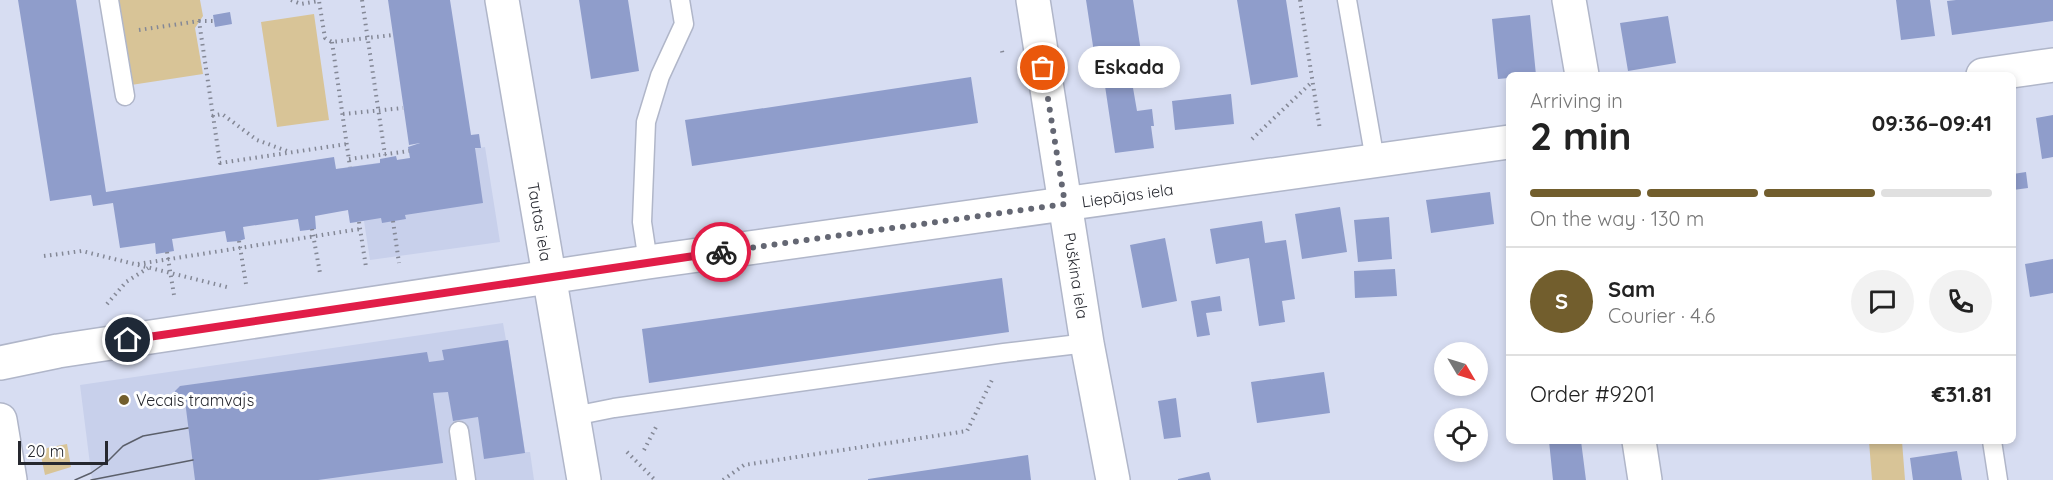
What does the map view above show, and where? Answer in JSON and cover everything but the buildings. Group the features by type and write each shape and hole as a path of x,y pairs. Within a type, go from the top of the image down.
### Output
{"street":[{"name":"Tautas iela","path":"502,0 584,480"},
{"name":"Puškina iela","path":"1033,0 1087,343 1113,480"},
{"path":"1569,0 1581,72"},
{"path":"2002,72 2053,64"},
{"name":"Liepājas iela","path":"0,363 57,351 648,262 1506,142"},
{"path":"0,420 10,480"},
{"path":"1639,444 1645,480"}],"lane":[{"path":"109,0 125,96"},
{"path":"648,262 642,222 646,122 660,76 684,24 680,0"},
{"path":"1347,0 1375,160"},
{"path":"574,416 1004,352 1087,343"},
{"path":"459,431 466,480"},
{"path":"1992,444 1998,480"}],"path":[{"path":"291,0 301,4 319,1 325,38 332,42 393,35"},
{"path":"362,0 384,154"},
{"path":"1300,0 1320,130"},
{"path":"199,21 219,163 347,144"},
{"path":"138,30 214,21"},
{"path":"332,42 350,167"},
{"path":"1252,139 1313,81"},
{"path":"343,114 403,108"},
{"path":"212,116 222,114 257,140 291,152"},
{"path":"349,159 409,151"},
{"path":"393,221 399,262"},
{"path":"359,222 366,267"},
{"path":"312,229 320,273"},
{"path":"138,264 360,229"},
{"path":"239,241 246,284"},
{"path":"45,256 82,250 226,287"},
{"path":"167,252 174,294"},
{"path":"106,304 126,282 148,267"},
{"path":"723,480 744,465 967,431 984,397"},
{"path":"627,452 656,480"}],"shaded area":[{"path":"118,0 200,0 203,16 195,28 203,74 131,85"},
{"path":"314,14 329,120 277,127 261,22"},
{"path":"485,147 500,242 370,260 364,221 350,223 348,210 343,211 336,169"},
{"path":"503,323 506,340 508,340 525,452 530,452 534,480 92,480 80,385"},
{"path":"67,444 71,467 45,475 41,456 47,448"},
{"path":"1869,444 1902,444 1905,480 1872,480"}],"tram line":[{"path":"75,480 91,473 123,446 143,436 188,428"},
{"path":"91,480 193,460"}],"way so far":[{"path":"721,252 1065,204 1043,68"}],"place":[{"name":"Eskada","path":"1043,68"},
{"name":"Vecais tramvajs","path":"124,400"}],"route":[{"path":"128,340 721,252"}]}
